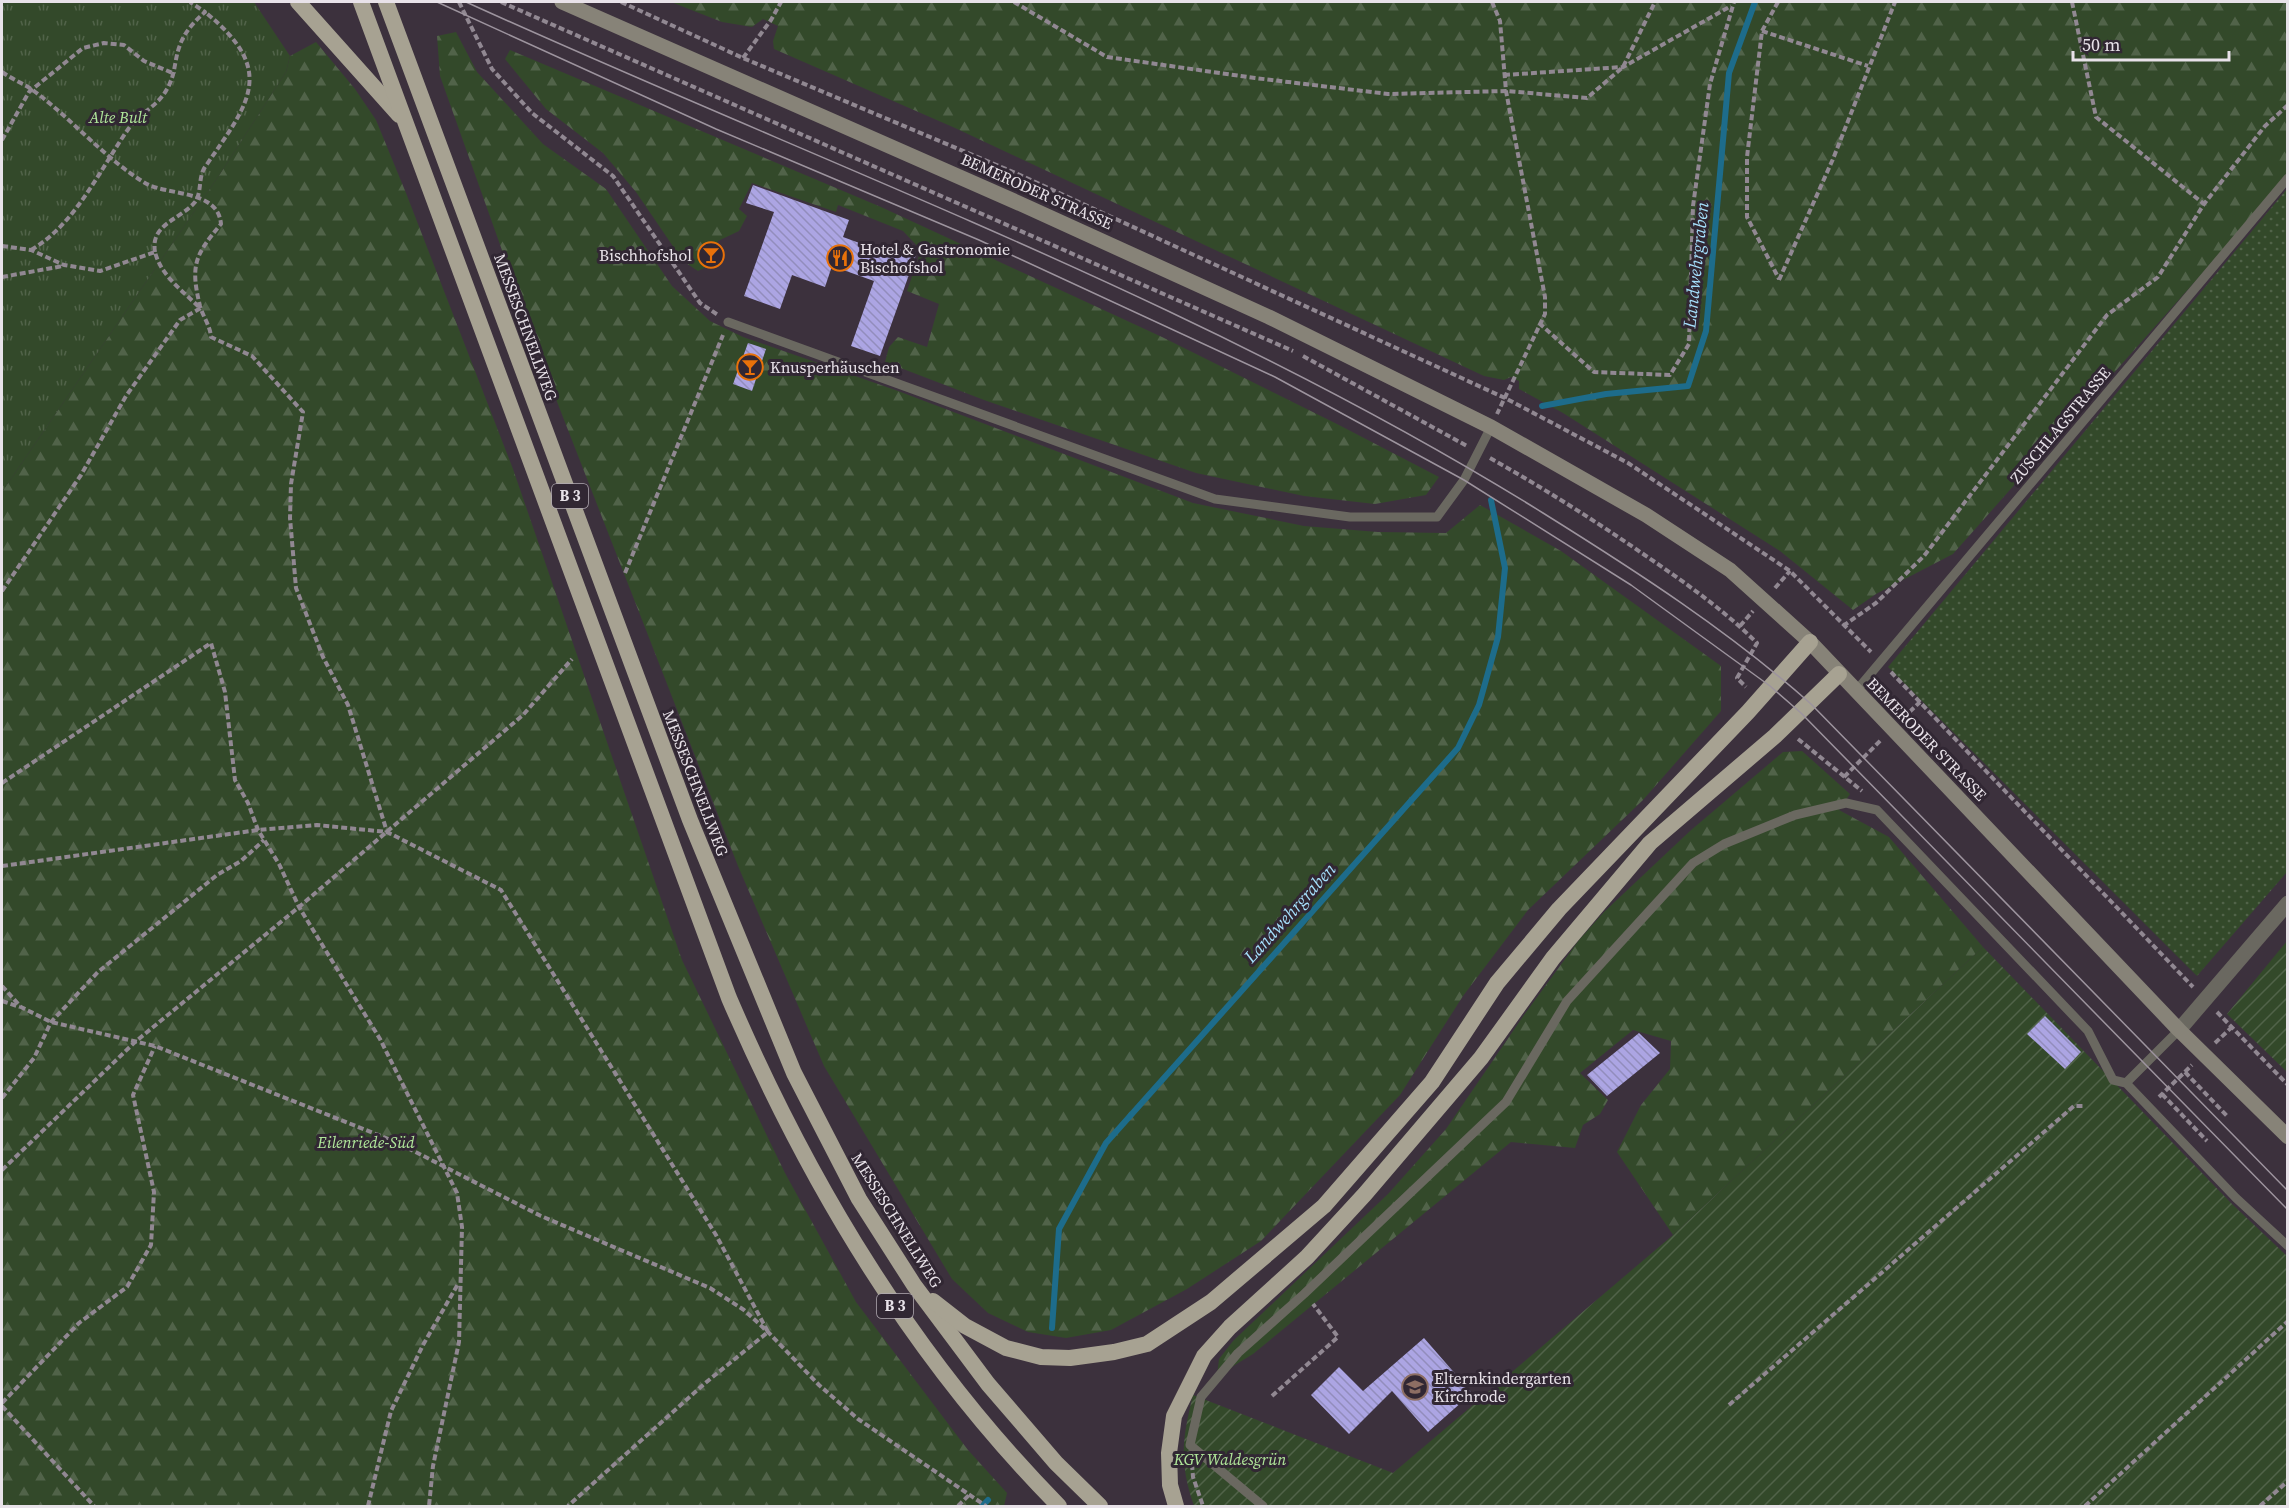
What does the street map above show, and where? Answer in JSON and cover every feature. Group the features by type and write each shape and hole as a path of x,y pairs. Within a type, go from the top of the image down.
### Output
{"highway":[{"path":"298,2 406,122"},
{"name":"B 3","path":"361,2 729,998 765,1082 833,1210 889,1298 966,1401 1059,1506"},
{"name":"MESSESCHNELLWEG","path":"386,2 686,809 794,1073 859,1199 914,1285 988,1384 1056,1463 1100,1506"},
{"path":"914,1285 966,1326 1006,1348 1041,1357 1081,1357 1147,1344 1211,1302 1269,1255 1331,1198 1432,1082 1497,983 1559,909 1748,712 1810,642"},
{"path":"1176,1506 1170,1485 1169,1453 1174,1416 1204,1356 1230,1327 1307,1257 1365,1194 1480,1058 1553,958 1650,843 1780,732 1839,674"}],"main road":[{"name":"BEMERODER STRASSE","path":"562,2 1151,262 1491,427 1646,515 1730,570 1810,642 2179,1030 2288,1137"}],"street":[{"path":"2179,1030 2288,903"}],"lane":[{"name":"ZUSCHLAGSTRASSE","path":"1856,691 2288,178"},
{"path":"728,322 1215,499 1350,518 1437,517 1464,480 1491,427"},
{"path":"1263,1506 1190,1444 1201,1397 1238,1353 1304,1294 1506,1102 1567,1001 1693,863 1724,844 1795,815 1846,803 1878,810 2088,1030 2113,1080 2127,1083 2236,1198 2288,1246"},
{"path":"2127,1083 2179,1030"}],"path":[{"path":"190,2 220,24 245,56 251,77 247,100 240,116 200,177 197,198 160,229 154,243 158,264 166,275 201,308"},
{"path":"459,2 492,69 532,113 613,176 700,303 728,322 625,573"},
{"path":"501,2 1300,354 1479,452 1597,522 1682,580 1740,626"},
{"path":"749,49 771,20 781,2"},
{"path":"1014,2 1107,57 1388,94 1506,91 1587,98 1623,67 1733,4"},
{"path":"1491,427 1545,314 1545,297 1506,91 1500,21 1492,2"},
{"path":"1623,67 1655,2"},
{"path":"1778,2 1762,32 1747,157 1747,218 1779,280 1833,159 1895,2"},
{"path":"2072,2 2096,117 2204,204"},
{"path":"1539,324 1594,372 1670,375 1689,344 1693,206 1710,84 1733,4"},
{"path":"31,250 55,232 111,159 136,119 159,101 175,74 180,45 193,23 205,12"},
{"path":"1762,32 1868,66"},
{"path":"2,140 31,92 74,54 91,45 104,43 123,45 144,61 175,74"},
{"path":"1504,75 1623,67"},
{"path":"2,72 31,92 111,159 148,184 197,198 214,206 220,215 220,224 200,249 197,257 196,279 201,308 211,337 252,356 303,412 291,484 290,518 296,588 322,657 348,705 387,832"},
{"path":"1843,626 1876,603 1924,556 2107,315 2158,277 2204,204 2265,126 2288,105"},
{"path":"2,246 31,250 63,266"},
{"path":"2,277 63,266 100,271 155,252"},
{"path":"2,591 81,475 126,396 146,367 180,320 201,308"},
{"path":"2,783 211,643 225,692 235,780 248,803 258,830 279,864 299,907 380,1039 457,1193 462,1227 459,1342 433,1466 429,1506"},
{"path":"2,1170 135,1042 299,907 528,710 572,659"},
{"path":"1881,661 2288,1084"},
{"path":"2,866 258,830 317,825 387,832 501,890 716,1235 768,1332"},
{"path":"2,1098 34,1058 51,1022 98,972 217,875 241,861 264,840"},
{"path":"2,986 21,1007"},
{"path":"2,1001 21,1007 51,1022 155,1046 396,1143 442,1164 541,1216 710,1288 744,1310 819,1386 858,1419 986,1506"},
{"path":"94,1506 2,1404 79,1323 127,1287 151,1245 154,1192 133,1095 155,1046"},
{"path":"2185,1072 2228,1117"},
{"path":"2162,1094 2207,1141"},
{"path":"1729,1405 2074,1106 2085,1106"},
{"path":"368,1506 391,1411 423,1345 459,1283"},
{"path":"1272,1396 1338,1337 1304,1294"},
{"path":"2085,1506 2288,1321"},
{"path":"568,1506 704,1384 768,1332"},
{"path":"1190,1444 1193,1477 1203,1506"},
{"path":"2260,1506 2288,1481"},
{"path":"958,1506 969,1495"}],"green space":[{"name":"Alte Bult","path":"2,2 254,2 290,56 286,72 220,174 2,492"},
{"path":"671,2 2287,2 2287,178 1953,554 1876,594 1853,610 1780,551 1563,413 1519,389 1519,381 1511,377 1504,380 1484,376 955,128 774,49 773,41 778,26 763,19 752,27 722,22"},
{"path":"456,32 477,72 543,144 606,189 672,286 710,321 743,337 898,391 1193,503 1304,526 1378,532 1446,533 1480,505 1561,551 1721,666 1721,711 1643,800 1528,910 1463,996 1400,1095 1261,1241 1187,1289 1111,1330 1066,1338 1028,1332 988,1313 952,1279 824,1066 738,866 545,371 440,76 437,36"},
{"name":"Eilenriede-Süd","path":"316,42 355,89 376,120 406,193 513,469 682,960 785,1173 856,1302 968,1450 1007,1493 1004,1506 2,1506 2,492 220,174 286,72 290,56"},
{"path":"510,50 881,207 1162,337 1439,477 1426,495 1375,504 1304,496 1196,473 984,400 885,362 889,347 898,337 927,347 939,304 907,291 921,250 903,231 838,205 836,212 752,183 739,209 747,216 739,231 718,241 717,262 698,271 683,261 636,192 603,153 546,109 505,59"},
{"path":"2287,189 2287,872 2197,976 1888,667"},
{"path":"1802,751 1850,794 1839,810 1889,837 1983,947 1673,1235 1617,1152 1641,1105 1670,1069 1671,1041 1633,1030 1580,1073 1608,1100 1600,1114 1583,1125 1575,1148 1511,1142 1253,1354 1217,1376 1219,1359 1233,1341 1388,1194 1446,1129 1524,1015 1579,940 1604,912 1690,831 1783,752"},
{"path":"2287,941 2287,1072 2227,1014"},
{"name":"KGV Waldesgrün","path":"1983,947 2232,1204 2287,1256 2287,1506 1194,1506 1184,1463 1186,1425 1193,1395 1393,1473 1673,1235"}],"building":[{"path":"753,185 849,220 843,237 884,252 887,245 916,255 880,356 851,346 874,281 832,266 825,287 792,275 780,309 744,296 774,212 746,203"},
{"name":"Knusperhäuschen","path":"748,343 766,349 752,391 733,384"},
{"path":"2045,1016 2081,1052 2065,1069 2027,1034"},
{"path":"1639,1033 1660,1053 1607,1096 1587,1075"},
{"path":"1424,1338 1472,1393 1428,1432 1392,1391 1349,1434 1311,1395 1339,1367 1363,1391"}],"waterway":[{"name":"Landwehrgraben","path":"1542,406 1606,394 1688,386 1706,331 1729,73 1755,2"},
{"name":"Landwehrgraben","path":"1052,1328 1059,1229 1106,1143 1458,748 1479,705 1498,637 1505,568 1491,500"},
{"name":"Landwehrgraben","path":"982,1506 988,1500"}],"tram line":[{"path":"437,2 716,129 979,240 1275,377 1464,480 1631,585 1770,686 1801,713 2288,1210"},
{"path":"466,2 1014,240 1149,302 1283,367 1415,437 1613,557 1715,627 1811,704 2288,1191"}],"place":[{"name":"Bischhofshol","path":"711,255"},
{"name":"Hotel & Gastronomie Bischofshol","path":"840,258"},
{"name":"Knusperhäuschen","path":"750,367"},
{"name":"Elternkindergarten Kirchrode","path":"1415,1387"}]}
